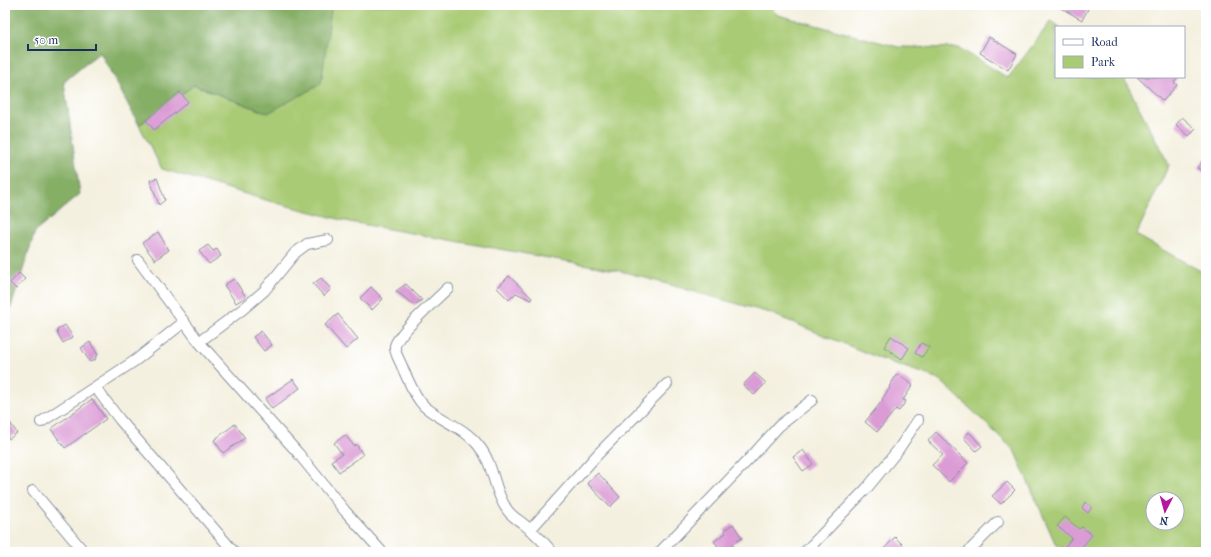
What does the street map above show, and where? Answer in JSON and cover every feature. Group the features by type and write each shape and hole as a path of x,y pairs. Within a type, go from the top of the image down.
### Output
{"street":[{"path":"199,342 264,291 295,253 307,244 328,240"},
{"path":"138,260 199,342 298,453 345,511 382,552"},
{"path":"448,288 409,326 396,342 396,351 415,394 423,405 433,413 466,433 478,444 487,458 497,492 506,509 512,516 522,522 539,537 552,552"},
{"path":"41,422 136,360 184,322"},
{"path":"530,530 598,454 667,384"},
{"path":"95,387 120,420 234,552"},
{"path":"660,552 779,426 812,400"},
{"path":"804,552 867,488 898,450 918,420"},
{"path":"33,491 84,552"},
{"path":"968,552 998,522"}],"green space":[{"path":"5,5 324,5 331,10 321,84 268,113 194,85 139,125 100,52 64,82 80,194 35,232 5,326"},
{"path":"324,5 768,5 778,15 898,47 959,48 1008,78 1051,21 1058,26 1055,26 1055,78 1124,78 1169,165 1136,235 1206,274 1206,552 1073,552 1056,545 1014,450 939,379 881,359 770,313 621,271 350,222 269,201 162,169 139,125 194,85 268,113 331,11"}],"building":[{"path":"1056,5 1081,5 1088,9 1082,20"},
{"path":"989,37 1017,54 1008,70 980,53"},
{"path":"1138,78 1177,78 1174,82 1177,85 1163,101"},
{"path":"180,92 188,102 154,130 146,120"},
{"path":"1182,117 1196,129 1189,136 1176,125"},
{"path":"1206,157 1206,174 1197,168"},
{"path":"157,178 165,200 159,205 150,180"},
{"path":"158,232 169,250 155,260 142,243"},
{"path":"208,245 213,251 217,249 221,256 209,264 199,251"},
{"path":"19,273 25,279 16,289 10,283"},
{"path":"509,276 532,298 531,300 516,293 509,300 497,288"},
{"path":"321,278 331,289 324,296 313,284"},
{"path":"234,279 246,297 236,303 224,285"},
{"path":"406,284 422,300 414,305 396,291"},
{"path":"371,287 383,299 372,310 360,298"},
{"path":"338,314 358,339 346,349 325,325"},
{"path":"65,325 73,337 63,343 57,330"},
{"path":"261,331 272,345 264,351 253,337"},
{"path":"891,336 909,348 902,359 884,347"},
{"path":"90,342 98,355 95,357 96,359 90,362 81,348"},
{"path":"921,343 929,347 922,357 915,353"},
{"path":"755,373 766,383 754,395 743,385"},
{"path":"897,374 913,385 903,400 906,401 899,411 896,409 877,432 865,422 883,400 882,399 890,388 889,387"},
{"path":"293,379 300,388 272,409 265,399"},
{"path":"92,399 106,419 65,448 51,429"},
{"path":"5,415 17,433 9,439 5,433"},
{"path":"235,424 245,438 223,453 214,440"},
{"path":"936,432 968,463 949,482 932,465 943,455 928,441"},
{"path":"969,432 982,446 976,451 964,438"},
{"path":"345,435 354,446 356,444 363,455 339,472 331,461 342,454 334,443"},
{"path":"803,450 813,464 803,471 793,457"},
{"path":"598,473 620,497 610,507 587,483"},
{"path":"1007,482 1015,490 1001,504 992,496"},
{"path":"1085,502 1092,507 1088,513 1082,508"},
{"path":"1065,517 1079,529 1082,527 1092,535 1082,547 1088,552 1060,552 1072,538 1057,526"},
{"path":"733,524 742,538 732,544 733,547 726,552 722,552 714,541 726,533 724,530"},
{"path":"895,537 905,547 901,552 881,552"}]}
